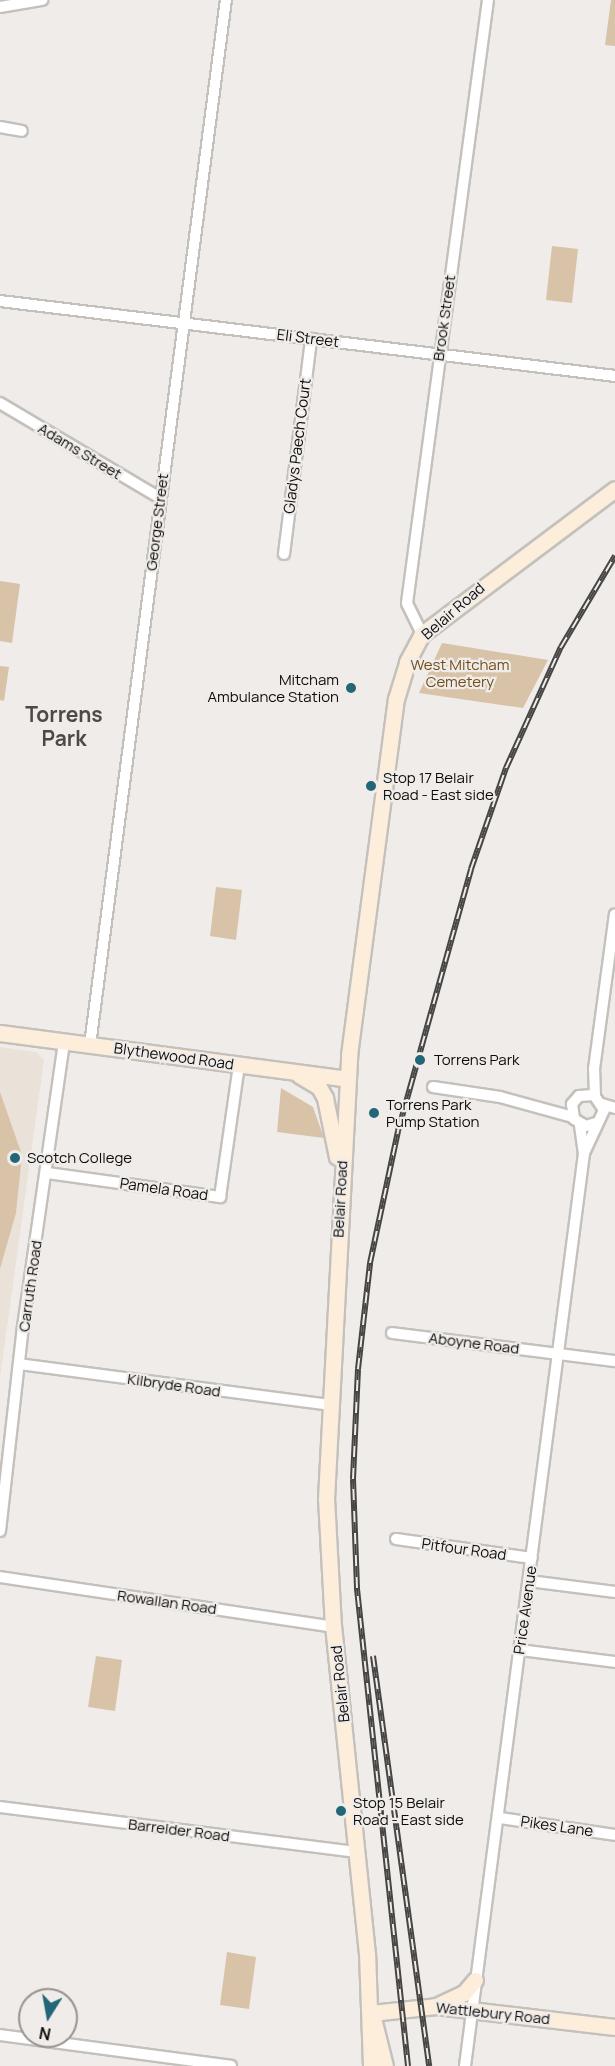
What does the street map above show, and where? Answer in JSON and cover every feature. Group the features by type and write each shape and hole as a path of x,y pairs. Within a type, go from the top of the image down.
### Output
{"main road":[{"name":"Belair Road","path":"371,2066 371,2013 358,1852 333,1627 326,1499 341,1178 348,1079 396,699 407,662 422,634 615,489"},
{"name":"Blythewood Road","path":"0,1033 348,1079"},
{"path":"288,1070 319,1087 325,1098 341,1178"},
{"path":"436,2006 464,1993 475,1980"},
{"name":"Wattlebury Road","path":"371,2013 436,2006 471,2008 615,2027"},
{"name":"Belair Road","path":"371,2013 380,2036 385,2066"}],"street":[{"path":"0,7 42,0"},
{"name":"George Street","path":"90,1045 226,0"},
{"name":"Brook Street","path":"422,634 407,603 438,354 488,0"},
{"path":"0,127 22,131"},
{"name":"Eli Street","path":"0,301 615,376"},
{"name":"Gladys Paech Court","path":"284,554 311,339"},
{"name":"Adams Street","path":"0,403 160,498"},
{"path":"596,1102 594,1069 615,914"},
{"name":"Carruth Road","path":"0,1531 19,1364 64,1042"},
{"name":"Pamela Road","path":"47,1173 220,1197 239,1065"},
{"path":"434,1087 549,1107 576,1120 596,1124"},
{"path":"549,1107 574,1101 596,1102 615,1110"},
{"name":"Price Avenue","path":"574,1101 584,1154"},
{"name":"Price Avenue","path":"465,2066 471,2008 500,1818 556,1353 584,1154 596,1124 596,1102"},
{"name":"Aboyne Road","path":"392,1333 615,1361"},
{"name":"Kilbryde Road","path":"19,1364 330,1405"},
{"name":"Pitfour Road","path":"396,1539 532,1558"},
{"name":"Rowallan Road","path":"0,1577 333,1627"},
{"path":"529,1581 615,1592"},
{"path":"520,1650 615,1662"},
{"name":"Barrelder Road","path":"0,1807 358,1852"},
{"name":"Pikes Lane","path":"500,1818 615,1835"},
{"path":"0,2035 231,2066"}],"shaded area":[{"name":"Scotch College","path":"0,1047 36,1052 44,1060 0,1378"}],"green space":[{"path":"611,0 615,0 615,46 605,45"},
{"path":"552,246 578,249 572,303 546,300"},
{"path":"0,581 20,584 12,643 0,641"},
{"name":"West Mitcham Cemetery","path":"442,643 548,660 523,708 419,693"},
{"path":"0,666 9,667 4,701 0,700"},
{"path":"216,887 242,890 236,940 210,936"},
{"path":"281,1088 313,1107 324,1138 277,1132"},
{"path":"0,1092 22,1155 16,1213 0,1269"},
{"path":"96,1656 122,1660 115,1711 88,1707"},
{"path":"227,1952 256,1957 249,2009 220,2005"}],"railway":[{"path":"408,2066 357,1588 353,1479 358,1369 370,1263 398,1131 471,869 506,768 561,647 615,556"},
{"path":"373,1656 429,2066"}],"place":[{"name":"Mitcham Ambulance Station","path":"351,688"},
{"name":"Stop 17 Belair Road - East side","path":"371,786"},
{"name":"Torrens Park","path":"420,1060"},
{"name":"Torrens Park Pump Station","path":"374,1113"},
{"name":"Scotch College","path":"15,1158"},
{"name":"Stop 15 Belair Road - East side","path":"341,1811"}],"district":[{"name":"Torrens Park","path":"64,726"}]}
